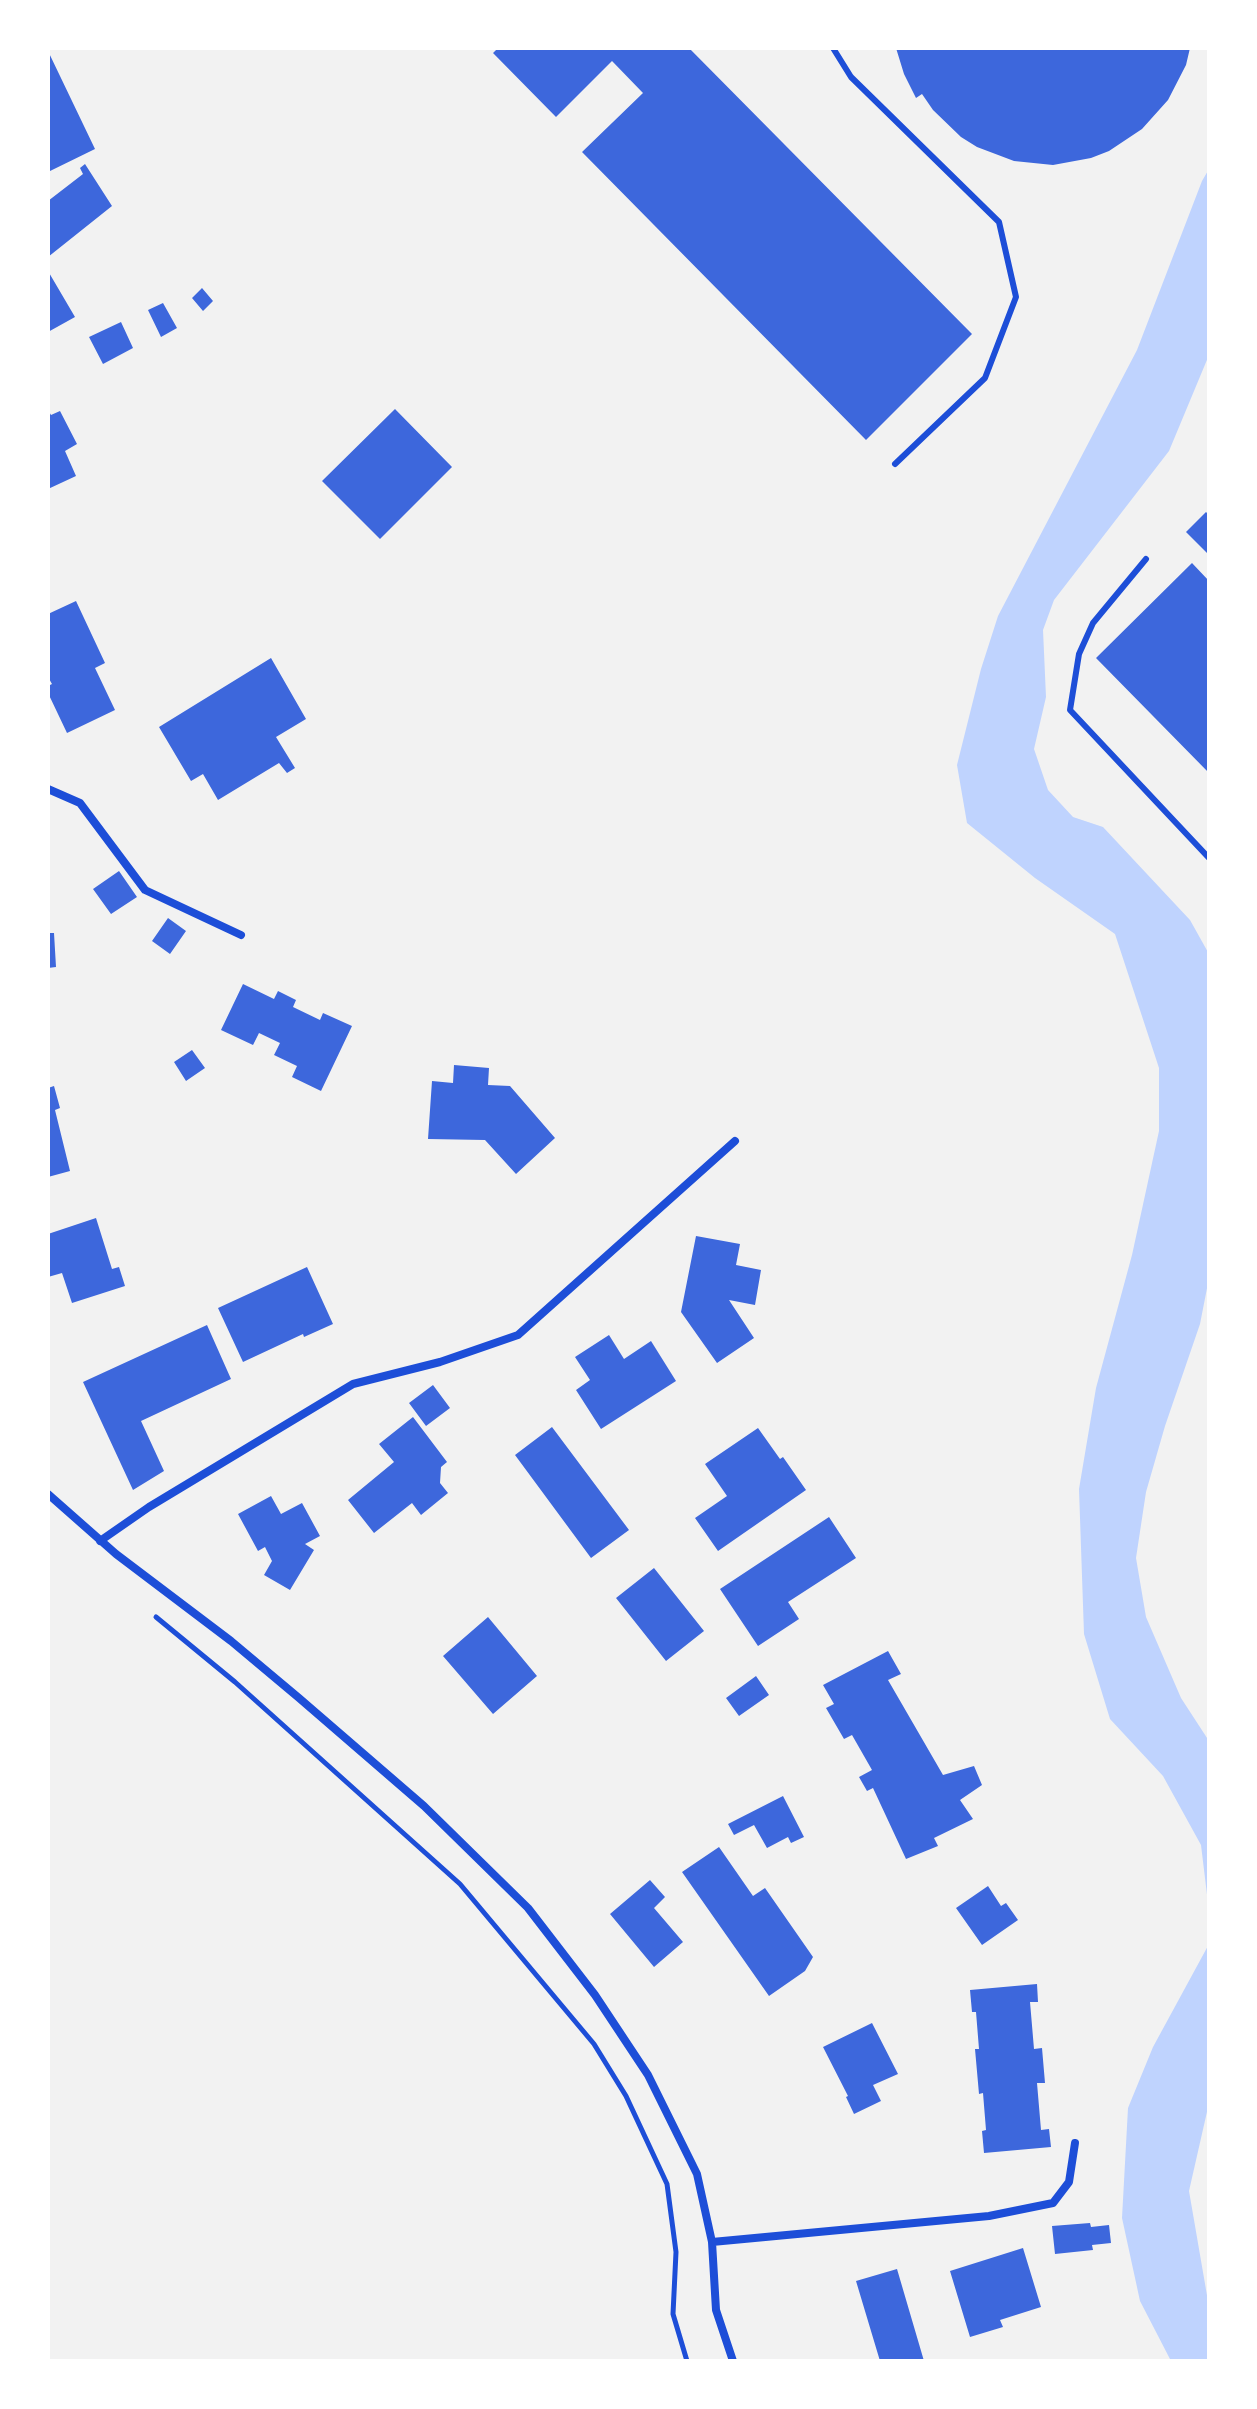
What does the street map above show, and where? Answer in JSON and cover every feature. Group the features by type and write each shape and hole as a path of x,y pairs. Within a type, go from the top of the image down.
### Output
{"street":[{"path":"48,789 80,803 145,890 241,935"},
{"path":"100,1541 149,1507 353,1384 440,1362 518,1335 735,1141"},
{"path":"48,1494 100,1541 231,1641 299,1698 424,1806 528,1908 595,1995 648,2075 697,2174 712,2242 716,2310 733,2361"},
{"path":"712,2242 989,2216 1053,2203 1069,2182 1075,2143"}],"lane":[{"path":"833,48 851,77 999,222 1016,297 985,378 895,464"},
{"path":"1146,559 1093,623 1079,654 1070,710 1209,858"}],"path":[{"path":"151,1613 235,1682 460,1884 594,2044 626,2096 667,2184 676,2252 673,2314 687,2361"}],"water":[{"path":"1209,169 1209,355 1169,451 1054,600 1043,630 1046,697 1034,749 1048,790 1073,817 1103,827 1190,920 1209,954 1209,1278 1200,1324 1146,1492 1136,1558 1146,1617 1181,1698 1209,1741 1209,1911 1201,1845 1163,1776 1110,1719 1084,1634 1079,1489 1096,1388 1132,1255 1159,1131 1159,1068 1115,934 1035,878 967,823 957,765 998,616 1137,350"},
{"path":"1209,1944 1209,2103 1189,2191 1209,2307 1209,2361 1171,2361 1140,2301 1122,2218 1128,2108 1153,2047"}],"building":[{"path":"498,48 689,48 972,334 866,440 582,152 643,93 612,61 556,117 493,53"},
{"path":"896,48 1190,48 1186,65 1168,100 1142,129 1109,151 1091,158 1053,165 1014,161 977,147 961,137 933,110 922,94 916,98"},
{"path":"48,51 95,149 48,172"},
{"path":"85,164 112,206 48,257 48,201 83,174 80,168"},
{"path":"48,271 75,317 48,332"},
{"path":"202,288 213,301 203,311 192,298"},
{"path":"163,303 177,328 161,337 148,310"},
{"path":"121,322 133,348 103,364 89,337"},
{"path":"395,409 452,467 380,539 322,481"},
{"path":"48,410 51,415 60,411 77,444 65,451 76,476 48,489"},
{"path":"1206,512 1209,515 1209,555 1186,532"},
{"path":"1192,563 1209,581 1209,773 1096,658"},
{"path":"76,601 105,663 95,668 115,710 67,733 48,693 48,686 52,684 48,677 48,614"},
{"path":"271,658 306,719 276,737 295,768 287,773 279,763 218,800 203,774 191,781 159,727"},
{"path":"119,871 137,897 111,914 93,889"},
{"path":"168,918 186,931 170,954 152,941"},
{"path":"48,933 54,933 56,967 48,968"},
{"path":"243,984 274,999 278,991 296,1000 293,1007 320,1020 323,1013 352,1026 321,1091 292,1077 297,1066 274,1055 280,1043 259,1033 253,1045 221,1030"},
{"path":"192,1050 205,1068 186,1081 174,1062"},
{"path":"454,1065 489,1068 488,1085 510,1086 555,1138 516,1174 485,1140 428,1139 432,1081 453,1083"},
{"path":"54,1086 60,1108 55,1110 70,1171 48,1177 48,1088"},
{"path":"96,1218 112,1269 119,1267 125,1286 72,1303 62,1273 48,1277 48,1234"},
{"path":"696,1236 740,1244 736,1265 761,1270 755,1305 729,1300 754,1338 717,1363 681,1312"},
{"path":"307,1267 333,1324 304,1337 303,1334 243,1362 218,1308"},
{"path":"207,1325 231,1379 141,1421 164,1471 133,1490 83,1382"},
{"path":"609,1335 624,1359 651,1341 676,1381 601,1429 576,1390 590,1380 575,1357"},
{"path":"433,1385 450,1408 426,1426 409,1403"},
{"path":"413,1417 447,1462 441,1467 440,1483 448,1493 421,1515 412,1503 374,1533 348,1500 394,1462 379,1444"},
{"path":"552,1427 629,1530 591,1558 515,1455"},
{"path":"758,1428 806,1490 718,1551 695,1518 727,1496 705,1464"},
{"path":"271,1496 281,1514 302,1503 320,1536 305,1544 314,1550 290,1590 264,1575 272,1561 265,1547 258,1551 238,1514"},
{"path":"829,1517 856,1558 788,1602 799,1619 758,1646 720,1589"},
{"path":"654,1568 704,1631 666,1661 616,1598"},
{"path":"488,1617 537,1676 493,1714 443,1656"},
{"path":"888,1651 901,1674 888,1680 943,1775 974,1766 982,1785 960,1800 973,1819 934,1838 938,1846 906,1859 873,1788 867,1791 859,1777 872,1770 852,1735 844,1739 826,1708 834,1704 823,1685"},
{"path":"756,1676 769,1695 739,1716 726,1698"},
{"path":"783,1796 804,1837 791,1843 788,1837 767,1848 754,1825 734,1835 728,1824"},
{"path":"719,1847 753,1896 765,1888 813,1957 805,1971 769,1996 682,1872"},
{"path":"650,1880 665,1897 654,1908 683,1942 654,1967 610,1914"},
{"path":"988,1886 1001,1906 1006,1903 1018,1920 982,1945 956,1908"},
{"path":"1037,1984 1038,2002 1030,2002 1034,2049 1042,2048 1045,2083 1037,2083 1041,2130 1049,2129 1051,2147 984,2153 983,2093 979,2094 976,2012 972,2012 970,1990"},
{"path":"872,2023 898,2074 873,2085 881,2101 854,2114 823,2047"},
{"path":"1090,2223 1091,2227 1109,2225 1111,2243 1092,2245 1093,2250 1055,2254 1052,2226"},
{"path":"1023,2248 1041,2307 1000,2320 1003,2327 970,2337 950,2271"},
{"path":"897,2269 924,2361 880,2361 856,2281"}]}
